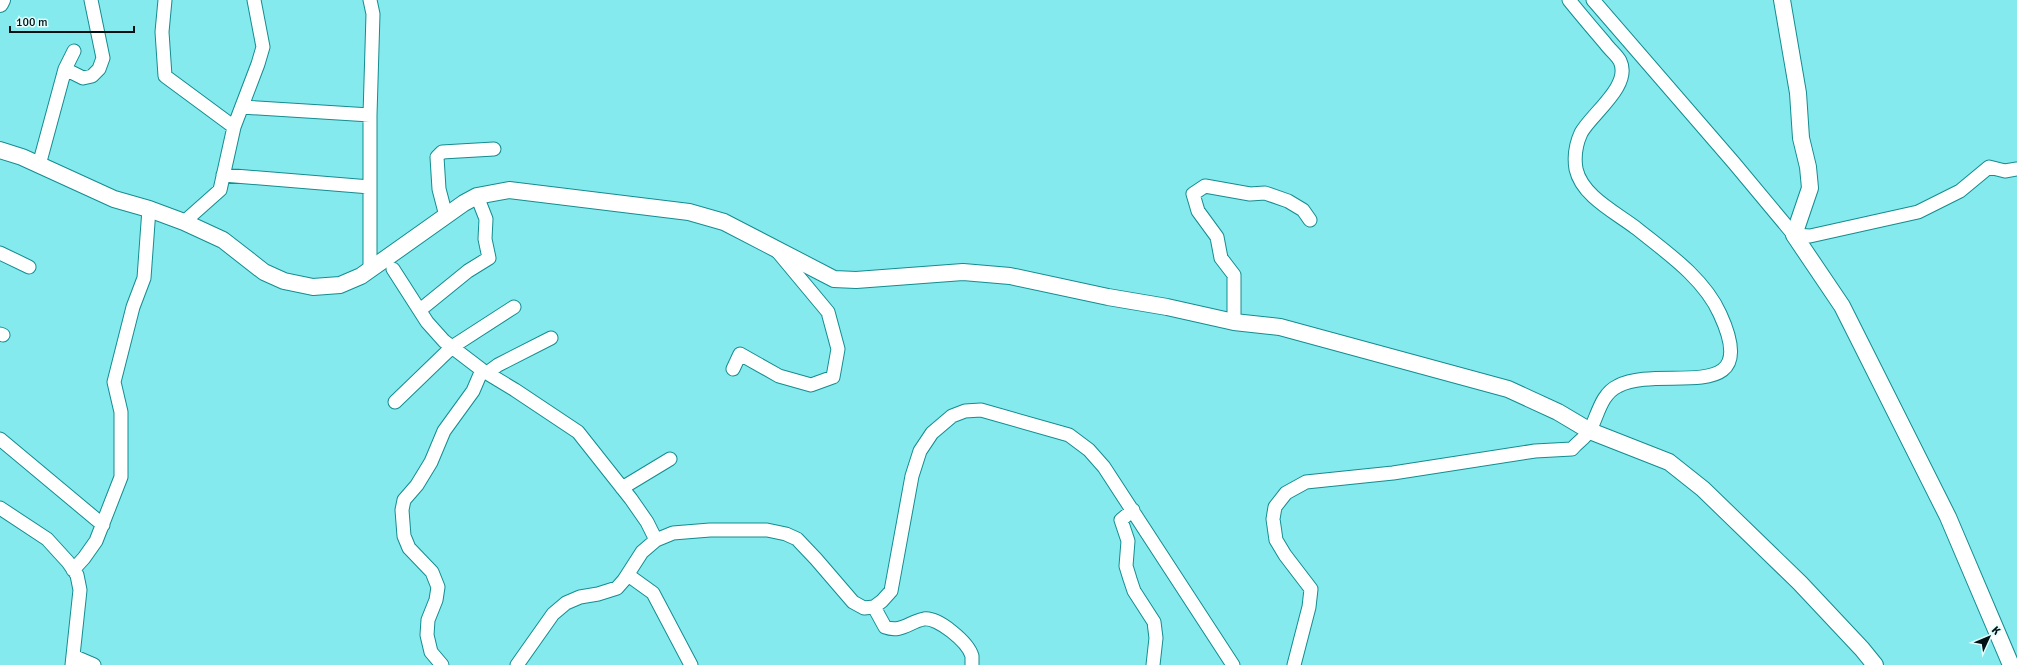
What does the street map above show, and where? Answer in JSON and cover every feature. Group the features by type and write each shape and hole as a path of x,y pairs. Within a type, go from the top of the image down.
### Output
{"main road":[{"path":"0,4 2,0"},
{"path":"1782,0 1798,93 1801,138 1808,167 1810,188 1794,235 1842,306 1948,517 2011,665"},
{"path":"0,150 40,165 114,199 149,209 184,222 223,240 264,272 284,281 313,287 340,285 361,276 477,196 509,190 689,212 724,222 773,246 834,279 856,280 963,272 1010,276 1234,322 1280,326 1508,389 1558,412 1590,431 1669,462 1703,489 1800,583 1862,649 1875,665"}],"street":[{"path":"65,69 83,78 92,76 99,69 103,58 91,0"},
{"path":"165,0 162,32 165,76 234,127"},
{"path":"184,222 220,190 234,127 263,47 254,0"},
{"path":"370,0 373,14 370,114 370,269"},
{"path":"1294,665 1309,608 1312,589 1276,540 1273,519 1275,507 1286,493 1306,482 1393,473 1535,451 1572,448 1590,431 1594,417 1607,394 1618,386 1644,379 1710,377 1722,372 1730,360 1731,347 1720,315 1707,290 1675,261 1586,189 1576,170 1575,152 1582,133 1611,97 1622,74 1620,61 1569,0"},
{"path":"1593,0 1734,163 1794,235 1810,236 1918,212 1960,191 1989,167 2005,171 2017,169"},
{"path":"40,165 65,69 74,51"},
{"path":"242,107 370,114"},
{"path":"446,216 439,189 437,157 442,152 494,149"},
{"path":"223,176 370,187"},
{"path":"1234,322 1234,274 1221,258 1217,237 1198,211 1193,194 1204,186 1250,194 1266,193 1288,201 1303,210 1310,220"},
{"path":"420,310 468,271 489,258 485,239 486,219 477,196"},
{"path":"73,570 96,541 121,477 120,412 114,382 133,307 144,278 149,209"},
{"path":"733,369 740,354 780,376 811,385 833,377 838,349 828,312 773,246"},
{"path":"0,253 29,267"},
{"path":"393,268 420,310 444,341 485,372 578,432 648,522 656,540"},
{"path":"395,402 452,347 514,307"},
{"path":"442,665 431,652 427,634 428,620 436,600 438,588 432,572 409,548 406,542 404,536 402,510 404,500 417,485 431,462 444,431 485,372 551,338"},
{"path":"516,665 553,614 566,603 580,597 598,594 617,588 628,575 642,552 656,540 673,534 710,530 767,530 786,534 797,539 853,602 864,608 874,607 891,590 912,476 920,451 932,433 952,416 965,411 981,410 1069,435 1089,450 1104,466 1177,582 1233,665"},
{"path":"0,439 102,525"},
{"path":"622,488 670,459"},
{"path":"0,508 47,539 77,575 80,590 72,661 94,665"},
{"path":"1132,510 1121,520 1128,542 1126,566 1134,591 1154,622 1156,638 1153,665"},
{"path":"628,575 653,593 691,665"},
{"path":"874,607 885,627 892,630 900,629 924,619 938,621 958,638 972,655 972,665"}]}
